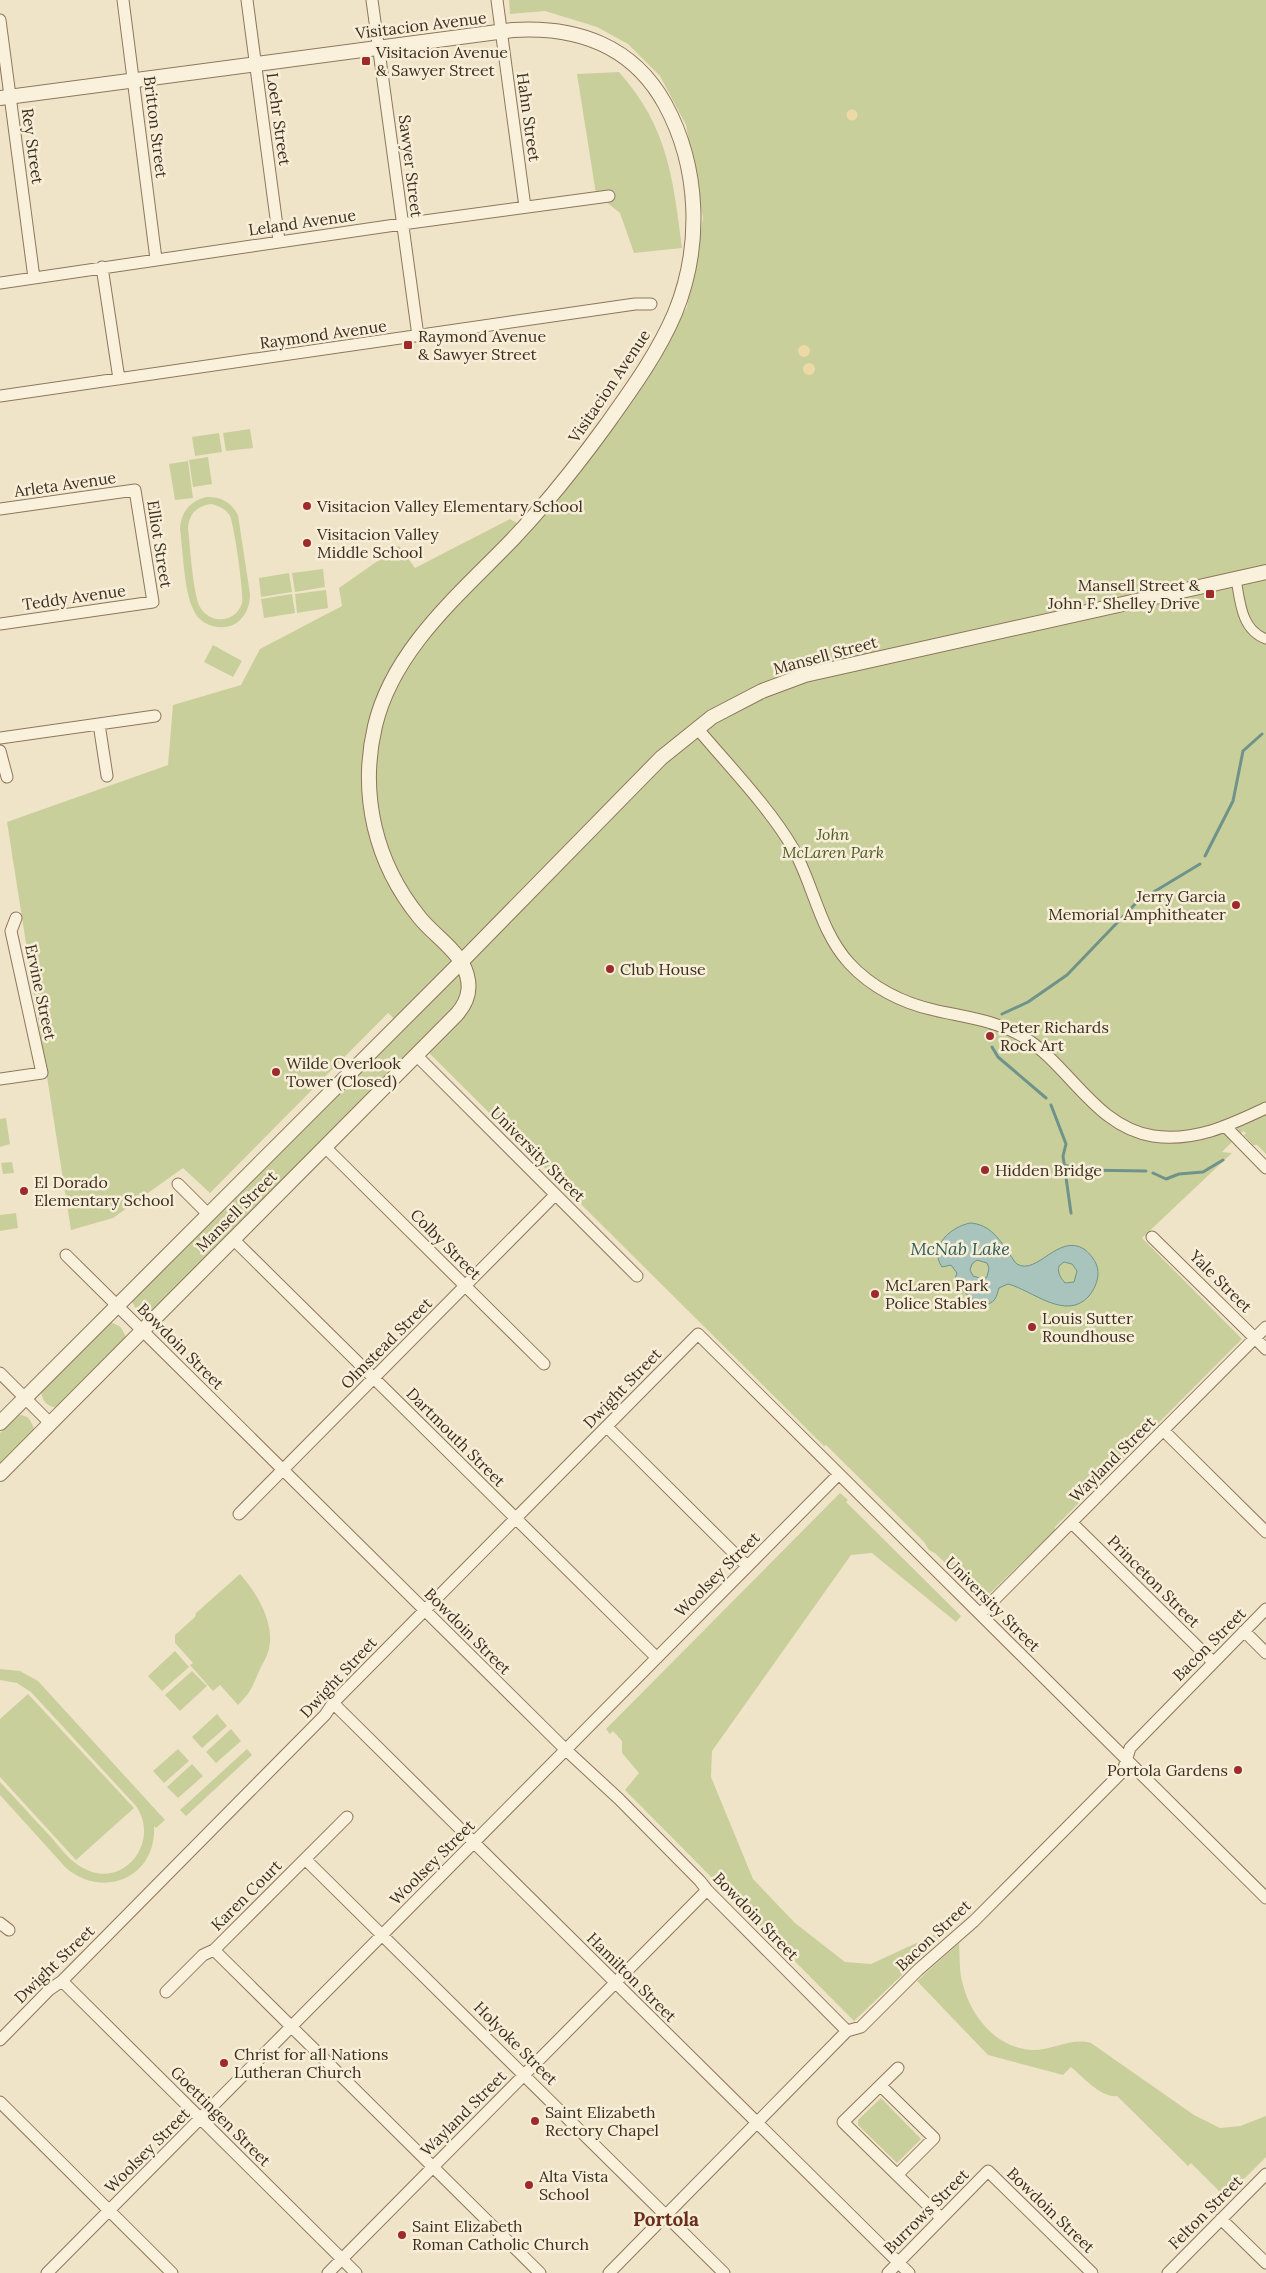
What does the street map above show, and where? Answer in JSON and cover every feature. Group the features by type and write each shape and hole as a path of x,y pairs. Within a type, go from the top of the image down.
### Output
{"street":[{"name":"Britton Street","path":"122,0 156,259"},
{"name":"Loehr Street","path":"247,0 279,241"},
{"name":"Sawyer Street","path":"372,0 418,336"},
{"name":"Hahn Street","path":"497,0 525,207"},
{"name":"Rey Street","path":"0,20 5,98 34,278"},
{"name":"Visitacion Avenue","path":"5,98 501,32 548,29 582,35 614,50 641,71 662,98 683,144 692,192 694,225 690,263 680,298 665,333 647,365 602,430 555,490 412,648 391,682 378,714 371,746 368,781 371,816 380,848 393,877 411,906 461,962"},
{"name":"Leland Avenue","path":"0,283 279,241 609,196"},
{"path":"102,267 119,379"},
{"name":"Raymond Avenue","path":"0,396 635,304 651,304"},
{"name":"Arleta Avenue","path":"0,510 135,490"},
{"name":"Elliot Street","path":"135,490 153,602"},
{"name":"Mansell Street","path":"0,1423 461,962 661,758 697,728 748,698 805,675 1266,572"},
{"path":"1236,579 1244,616 1251,630 1266,639"},
{"name":"Teddy Avenue","path":"0,624 153,602"},
{"path":"0,738 155,716"},
{"path":"99,724 107,776"},
{"path":"697,728 784,835 807,878 829,936 848,962 873,984 887,993 918,1006 993,1023 1022,1036 1046,1055 1098,1107 1124,1126 1138,1132 1169,1138 1205,1134 1226,1127 1266,1108"},
{"path":"0,751 7,777"},
{"name":"Ervine Street","path":"0,1079 42,1073 11,931 16,918"},
{"name":"Mansell Street","path":"0,1474 457,1014 467,1002 470,987 461,962"},
{"name":"University Street","path":"416,1055 637,1276"},
{"path":"1226,1127 1266,1168"},
{"name":"Colby Street","path":"325,1147 544,1364"},
{"path":"178,1184 208,1214"},
{"name":"Olmstead Street","path":"239,1514 555,1195"},
{"name":"Yale Street","path":"1152,1237 1266,1349"},
{"name":"Dartmouth Street","path":"233,1239 657,1658"},
{"name":"Bowdoin Street","path":"66,1255 566,1750 619,1799 700,1881 706,1890 847,2031"},
{"name":"Wayland Street","path":"980,1614 1266,1327"},
{"name":"University Street","path":"698,1334 1266,1898"},
{"name":"Dwight Street","path":"0,2040 49,1990 62,1981 325,1716 333,1703 698,1334"},
{"path":"0,1374 51,1424"},
{"path":"607,1427 747,1566"},
{"path":"1163,1430 1266,1532"},
{"name":"Woolsey Street","path":"47,2273 839,1474"},
{"name":"Princeton Street","path":"1072,1523 1213,1662"},
{"name":"Bacon Street","path":"608,2273 847,2031 861,2027 918,1970 974,1921 1123,1771 1130,1748 1266,1609"},
{"path":"1244,1631 1266,1653"},
{"name":"Hamilton Street","path":"333,1703 909,2273"},
{"name":"Karen Court","path":"166,1992 202,1955 214,1950 347,1817"},
{"name":"Holyoke Street","path":"305,1859 724,2273"},
{"name":"Wayland Street","path":"328,2273 706,1890"},
{"path":"214,1950 540,2273"},
{"name":"Goettingen Street","path":"62,1981 356,2273"},
{"path":"898,2068 844,2122 941,2218"},
{"path":"881,2086 934,2138 898,2175"},
{"path":"0,2102 172,2273"},
{"name":"Bowdoin Street","path":"988,2171 1092,2273"},
{"name":"Burrows Street","path":"888,2273 988,2171"},
{"name":"Felton Street","path":"1168,2273 1266,2174"},
{"path":"1221,2219 1266,2263"}],"green space":[{"name":"John McLaren Park","path":"509,0 1266,0 1266,1154 1257,1145 1253,1145 1244,1135 1246,1133 1243,1131 1222,1152 1232,1153 1142,1238 1242,1339 1055,1527 1055,1530 983,1600 936,1554 929,1550 924,1542 826,1445 824,1446 419,1043 147,1316 138,1312 131,1300 403,1027 388,1013 210,1193 183,1168 113,1218 71,1230 7,822 168,765 173,705 241,685 260,649 342,606 339,588 399,546 415,568 510,519 531,531 619,421 687,307 703,218 686,125 660,76 628,44 597,27 545,11 510,14"},
{"path":"619,72 635,92 648,113 666,154 682,248 634,253 620,213 596,194 577,74"},
{"path":"250,429 253,448 226,451 223,433"},
{"path":"219,433 222,452 195,456 192,437"},
{"path":"208,457 212,484 193,487 189,460"},
{"path":"188,461 193,498 175,500 169,464"},
{"path":"211,497 220,499 228,503 238,515 250,598 245,615 235,624 229,626 217,627 205,623 196,615 190,601 184,570 180,529 184,512 191,504 200,499","holes":["211,504 224,510 230,516 242,587 242,603 239,610 229,618 222,619 210,617 200,607 194,581 188,528 192,515 198,509"]},
{"path":"323,569 325,587 295,592 292,573"},
{"path":"289,573 292,592 261,597 259,578"},
{"path":"326,590 328,608 297,613 295,594"},
{"path":"292,594 295,613 264,618 261,599"},
{"path":"213,645 242,661 233,677 204,662"},
{"path":"6,1118 10,1144 0,1147 0,1119"},
{"path":"12,1162 14,1173 3,1174 1,1163"},
{"path":"16,1213 18,1228 0,1231 0,1215"},
{"path":"110,1322 120,1327 126,1337 56,1408 47,1404 41,1392"},
{"path":"20,1415 29,1418 35,1430 0,1465 0,1433"},
{"path":"840,1493 848,1500 846,1502 961,1616 956,1622 872,1553 851,1555 712,1751 711,1777 753,1879 795,1923 845,1962 871,1964 953,1926 854,2021 625,1790 639,1773 622,1753 622,1741 613,1731 610,1734 606,1729"},
{"path":"240,1574 253,1591 264,1612 270,1634 270,1645 251,1688 238,1705 220,1685 213,1691 190,1665 193,1663 175,1643 175,1635 195,1617 196,1613"},
{"path":"175,1651 189,1667 162,1691 148,1676"},
{"path":"0,1669 20,1671 38,1681 165,1820 156,1828 154,1826 153,1844 147,1859 137,1870 125,1878 111,1882 96,1882 81,1877 66,1868 0,1795 0,1782 69,1858 83,1868 98,1873 112,1873 125,1867 134,1858 141,1846 144,1833 142,1819 135,1805 31,1692 17,1683 0,1680"},
{"path":"192,1671 207,1686 180,1711 165,1695"},
{"path":"28,1694 134,1808 76,1860 0,1777 0,1719"},
{"path":"217,1714 227,1726 202,1748 192,1737"},
{"path":"231,1729 241,1741 216,1763 206,1752"},
{"path":"178,1749 189,1761 164,1783 153,1771"},
{"path":"247,1749 252,1755 186,1816 180,1810"},
{"path":"192,1764 203,1776 178,1798 167,1787"},
{"path":"959,1943 960,1972 966,1994 978,2018 997,2037 1008,2044 1034,2050 1077,2042 1091,2043 1194,2115 1220,2128 1240,2126 1266,2116 1266,2157 1223,2200 1217,2194 1219,2191 1191,2163 1188,2166 1117,2096 1105,2094 1071,2067 1063,2075 988,2055 917,1981"},
{"path":"881,2098 921,2139 897,2163 858,2125 858,2120"}],"sand":[{"path":"852,109 858,115 852,121 846,115"},
{"path":"804,345 810,351 804,357 798,351"},
{"path":"807,363 811,363 815,369 811,375 807,375 803,371 803,367"}],"water":[{"name":"McNab Lake","path":"970,1223 983,1226 994,1234 1017,1264 1025,1266 1065,1246 1084,1249 1092,1257 1098,1271 1098,1278 1094,1289 1080,1303 1070,1306 1049,1302 1008,1284 999,1288 995,1299 990,1303 979,1302 967,1294 954,1281 957,1273 951,1265 942,1267 938,1259 940,1245 944,1239 949,1233","holes":["977,1260 987,1263 989,1268 987,1277 983,1279 973,1276 970,1270 972,1264","1064,1262 1072,1264 1077,1271 1074,1282 1065,1283 1060,1275 1059,1266"]}],"waterway":[{"path":"1205,856 1233,801 1243,751 1262,734"},
{"path":"1002,1014 1028,1002 1067,975 1137,902 1200,864"},
{"path":"990,1038 991,1030"},
{"path":"992,1047 998,1057 1046,1098"},
{"path":"1051,1105 1066,1144 1063,1156 1071,1213"},
{"path":"1153,1173 1166,1179 1179,1174 1203,1172 1223,1160"},
{"path":"1064,1165 1081,1170 1146,1171"}],"place":[{"name":"Visitacion Avenue & Sawyer Street","path":"366,61"},
{"name":"Raymond Avenue & Sawyer Street","path":"408,345"},
{"name":"Visitacion Valley Elementary School","path":"307,506"},
{"name":"Visitacion Valley Middle School","path":"307,543"},
{"name":"Mansell Street & John F. Shelley Drive","path":"1210,594"},
{"name":"Jerry Garcia Memorial Amphitheater","path":"1236,905"},
{"name":"Club House","path":"610,969"},
{"name":"Peter Richards Rock Art","path":"990,1036"},
{"name":"Wilde Overlook Tower (Closed)","path":"276,1072"},
{"name":"Hidden Bridge","path":"985,1170"},
{"name":"El Dorado Elementary School","path":"24,1191"},
{"name":"McLaren Park Police Stables","path":"875,1294"},
{"name":"Louis Sutter Roundhouse","path":"1032,1327"},
{"name":"Portola Gardens","path":"1238,1770"},
{"name":"Christ for all Nations Lutheran Church","path":"224,2063"},
{"name":"Saint Elizabeth Rectory Chapel","path":"535,2121"},
{"name":"Alta Vista School","path":"529,2185"},
{"name":"Saint Elizabeth Roman Catholic Church","path":"402,2235"}],"district":[{"name":"Portola","path":"666,2219"}]}
